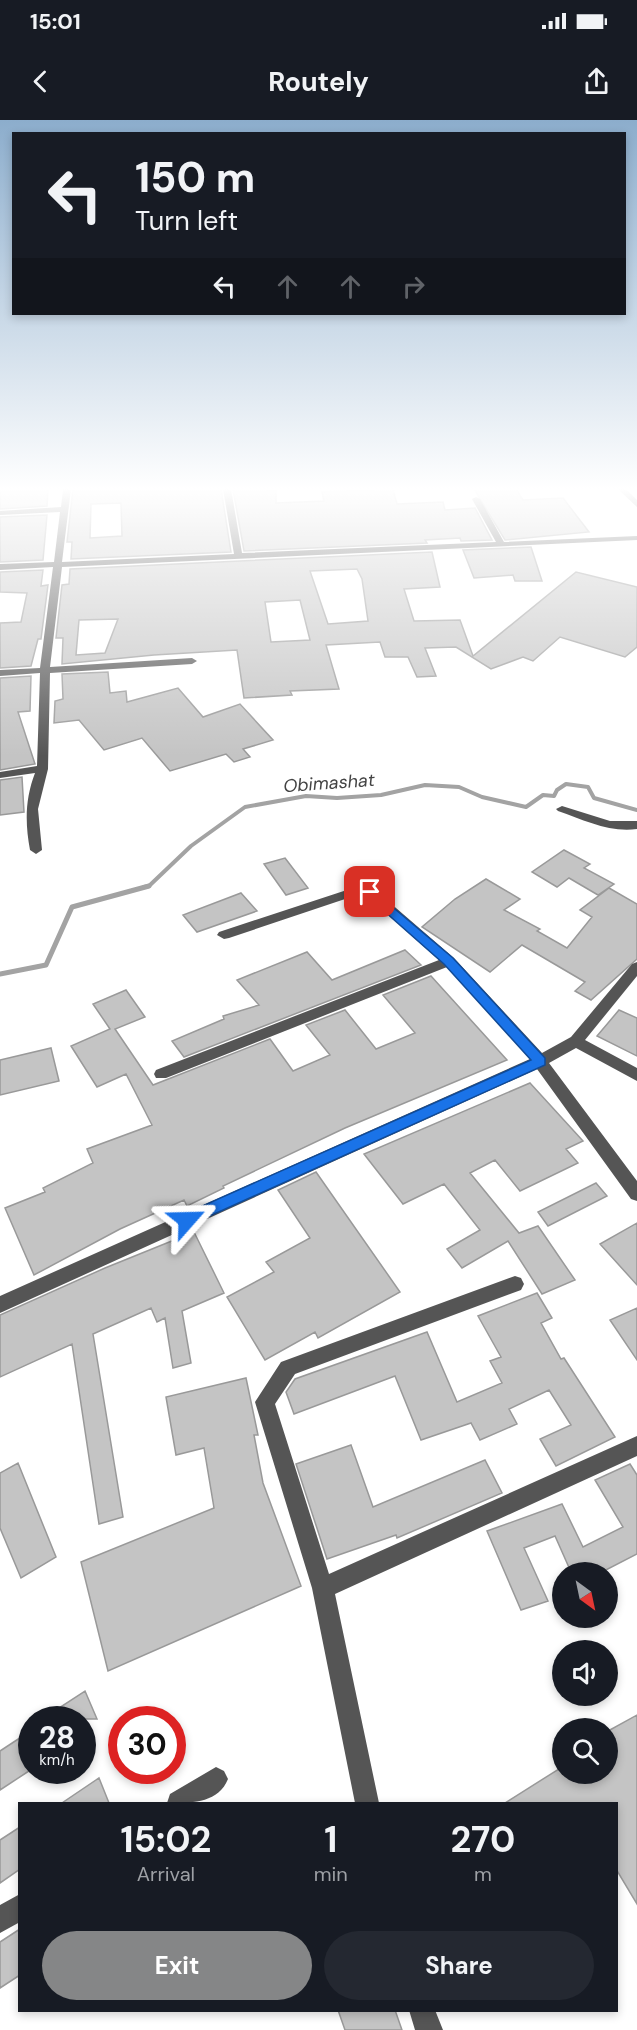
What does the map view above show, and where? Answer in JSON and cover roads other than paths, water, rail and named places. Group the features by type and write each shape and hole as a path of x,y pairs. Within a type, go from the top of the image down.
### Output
{"street":[{"path":"36,850 29,817 34,787 42,770 45,668 55,578"},
{"path":"0,673 45,668 192,661"},
{"path":"0,775 42,770"},
{"path":"562,808 608,823 631,827 637,825"},
{"path":"224,936 359,890 370,892 449,961 540,1061 637,1194"},
{"path":"161,1074 449,961"},
{"path":"0,1305 540,1061 576,1041 637,967"},
{"path":"576,1041 637,1075"},
{"path":"367,1802 323,1588 266,1402 275,1384 288,1368 515,1284"},
{"path":"323,1588 637,1446"},
{"path":"181,1802 216,1779"},
{"path":"0,1920 18,1908"},
{"path":"423,2012 429,2030"}],"waterway":[{"name":"Obimashat","path":"149,886 191,846 245,807 306,796 337,798 381,795 425,785 459,787 482,797 526,807 543,795 554,796 557,790 566,784 588,787 594,798 637,810"},
{"name":"Obimashat","path":"0,974 46,965 72,907 149,886"},
{"name":"Obimashat","path":"144,887 149,886"}]}
